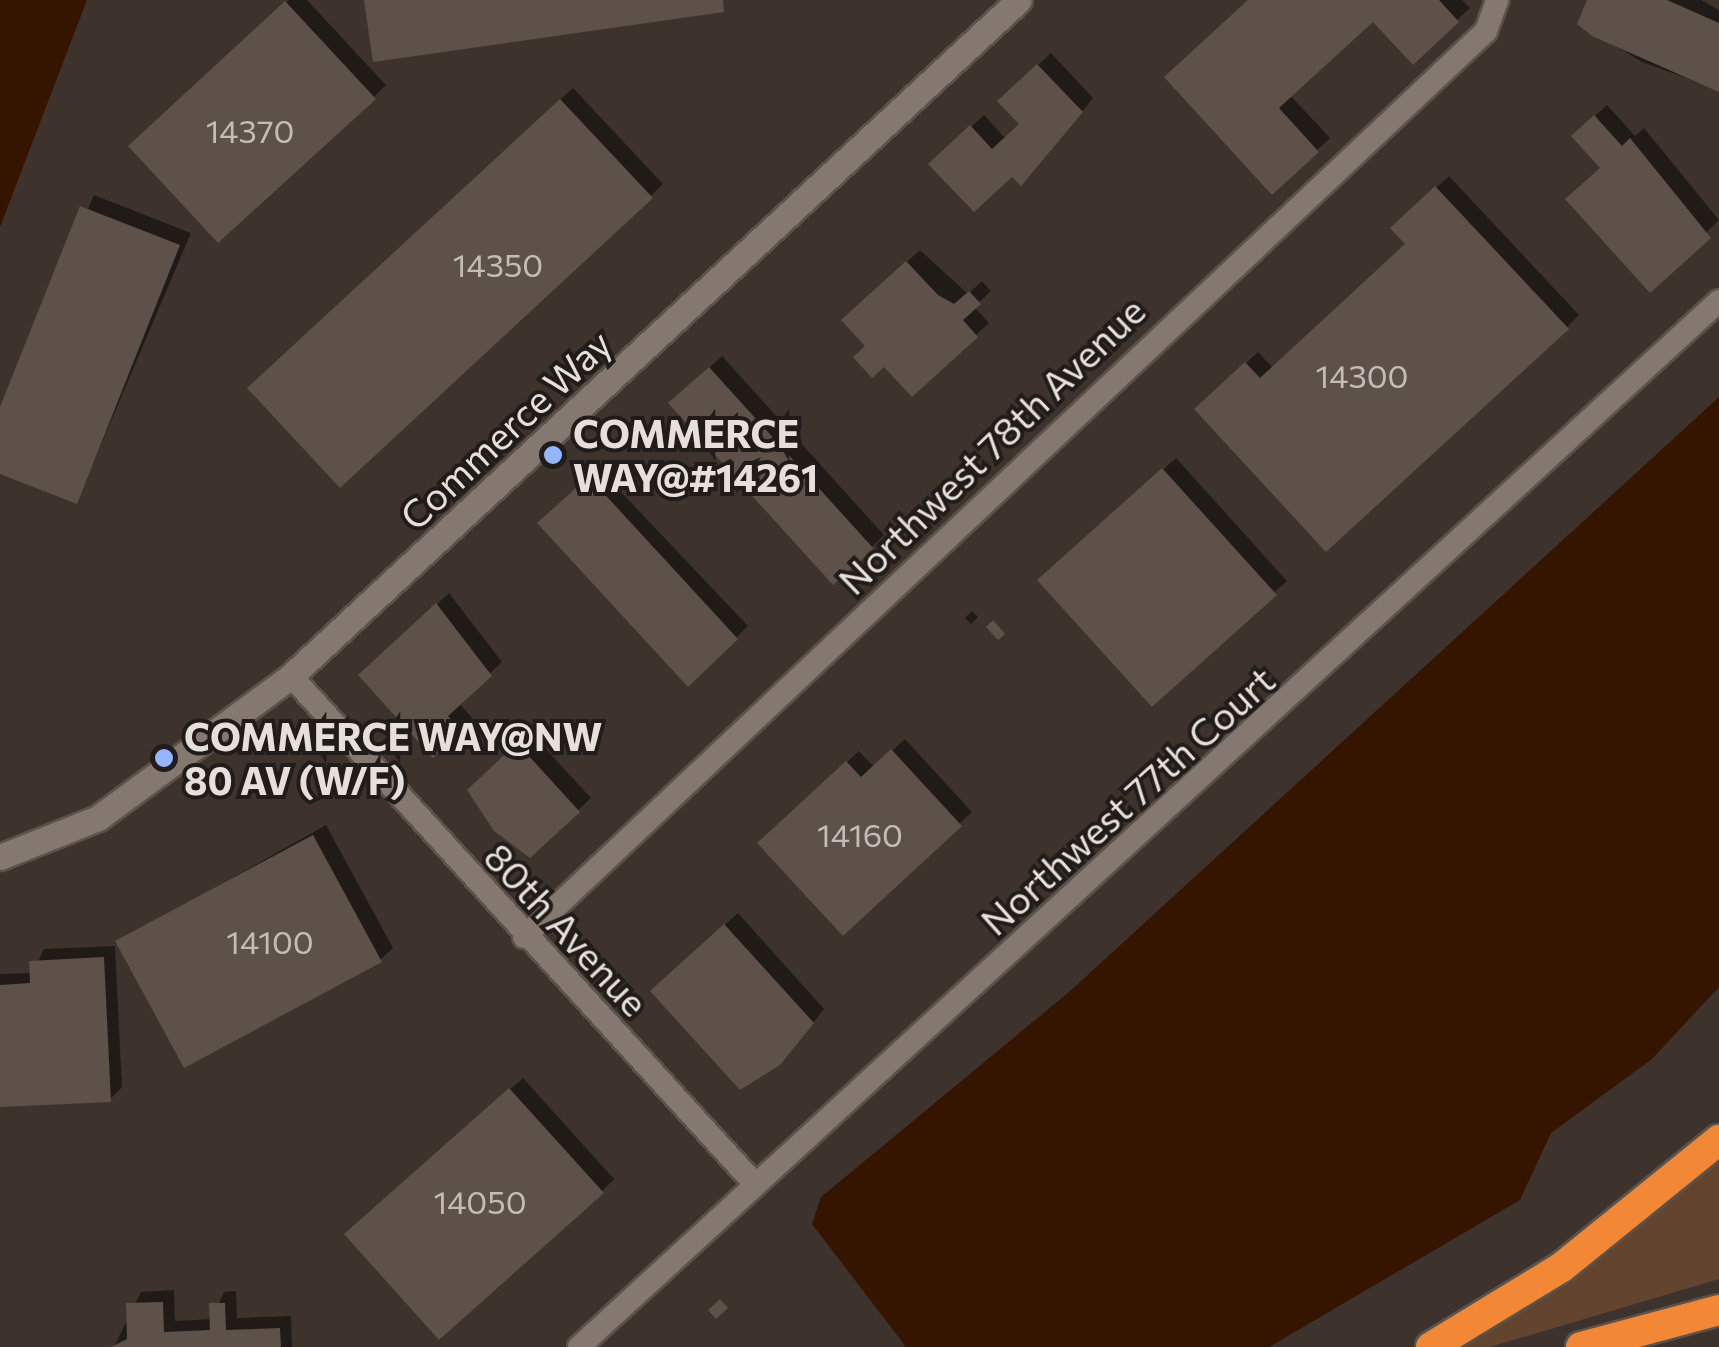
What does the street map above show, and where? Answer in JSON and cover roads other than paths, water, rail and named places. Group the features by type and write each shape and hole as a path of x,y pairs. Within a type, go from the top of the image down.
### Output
{"highway":[{"path":"1431,1347 1562,1268 1719,1140"},
{"path":"1581,1347 1719,1310"}],"street":[{"name":"Commerce Way","path":"0,857 98,818 291,676 1019,0"},
{"name":"Northwest 78th Avenue","path":"524,937 1486,31 1497,0"},
{"name":"Northwest 77th Court","path":"579,1347 753,1182 1719,301"},
{"name":"80th Avenue","path":"291,676 524,937 753,1182"}],"place":[{"name":"COMMERCE WAY@#14261","path":"553,455"},
{"name":"COMMERCE WAY@NW 80 AV (W/F)","path":"164,758"}]}
